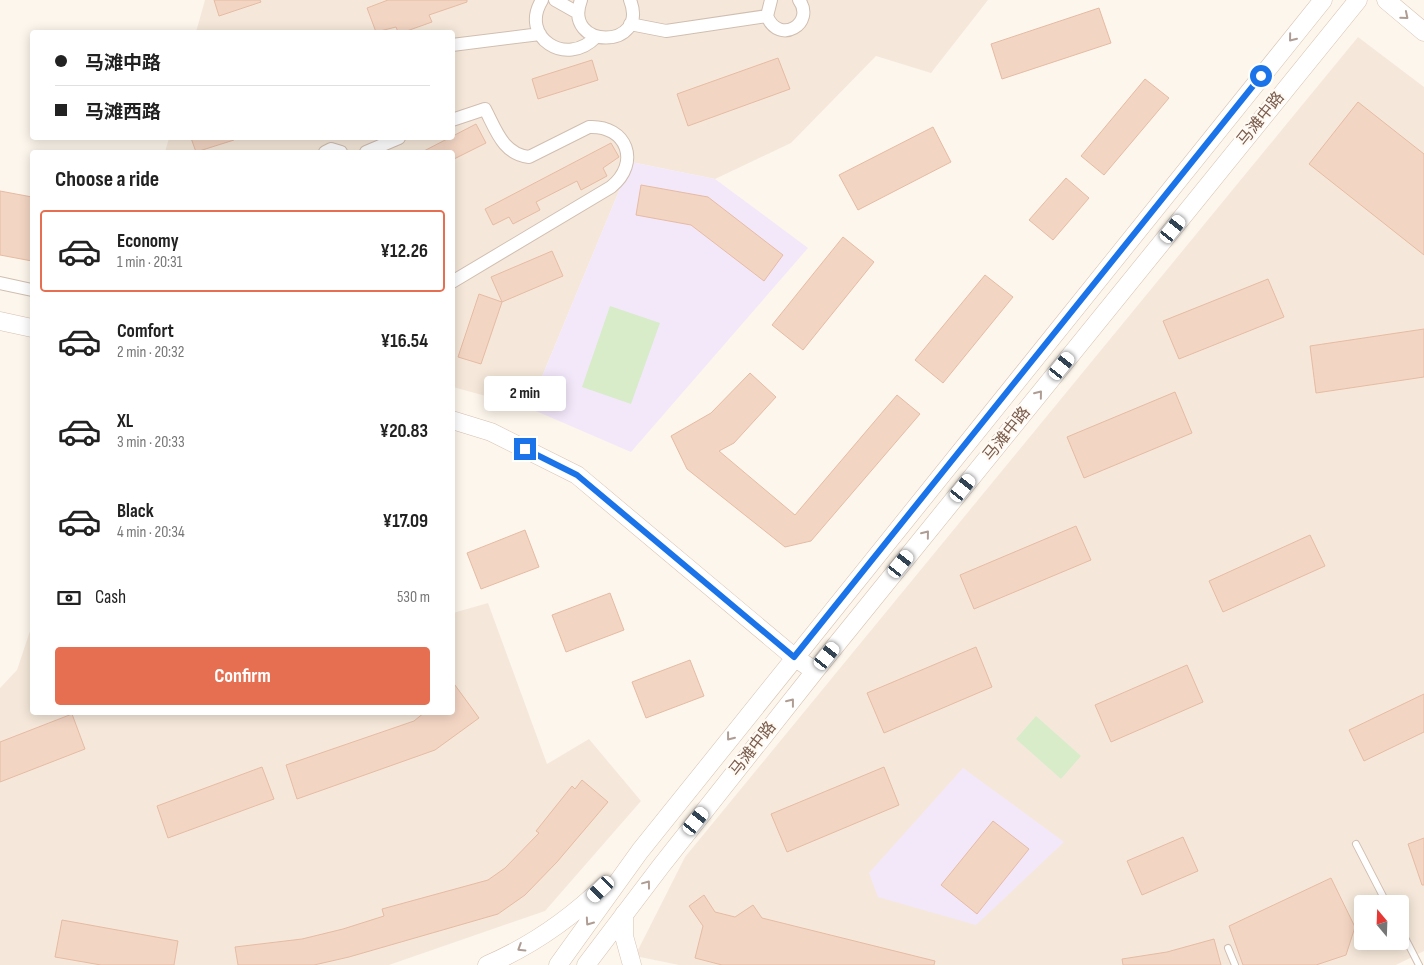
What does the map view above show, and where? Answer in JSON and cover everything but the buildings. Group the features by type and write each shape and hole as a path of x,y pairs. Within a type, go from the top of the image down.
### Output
{"main road":[{"name":"马滩中路","path":"558,965 640,851 1323,0"},
{"name":"马滩中路","path":"586,965 815,671 1358,0"},
{"path":"1386,0 1424,32"},
{"path":"0,321 30,328"},
{"path":"455,421 491,432 577,475 794,657 815,671"},
{"path":"487,965 508,956 553,928 588,901 640,851"},
{"path":"624,914 624,936 632,965"}],"street":[{"path":"542,0 536,12 536,23 540,34 547,42 556,48 567,51 583,48 596,37"},
{"path":"555,0 578,13"},
{"path":"581,0 578,13 584,28 596,37 611,38 625,31 630,24 633,9 630,0"},
{"path":"771,0 767,16 773,26 783,31 795,28 802,20 804,14 799,0"},
{"path":"630,24 666,31 767,16"},
{"path":"455,45 540,34"},
{"path":"455,119 485,109 506,148 513,153 529,157 589,127 599,126 609,129 624,142 628,162 625,172 612,187 455,280"},
{"path":"371,150 394,140"},
{"path":"0,283 30,290"}],"lane":[{"path":"1356,844 1382,895"},
{"path":"1409,946 1419,965"},
{"path":"1228,948 1236,965"}],"shaded area":[{"path":"205,0 988,0 931,73 876,56 791,143 715,179 631,162 529,408 455,388 455,150 166,150 168,140 455,140 455,30 197,30"},
{"path":"1358,37 1424,87 1424,951 1396,965 679,965 635,956 685,857"},
{"path":"631,162 715,179 808,248 631,452 529,408"},
{"path":"488,603 547,764 589,739 641,801 545,911 389,965 0,965 0,688 17,670 30,631 30,715 455,715 455,612"},
{"path":"963,768 1064,842 976,925 878,897 869,873"}],"green space":[{"path":"610,306 660,323 631,404 582,387"},
{"path":"1036,716 1081,756 1061,779 1016,739"}],"route":[{"path":"525,449 577,475 794,657 1261,76"}]}
